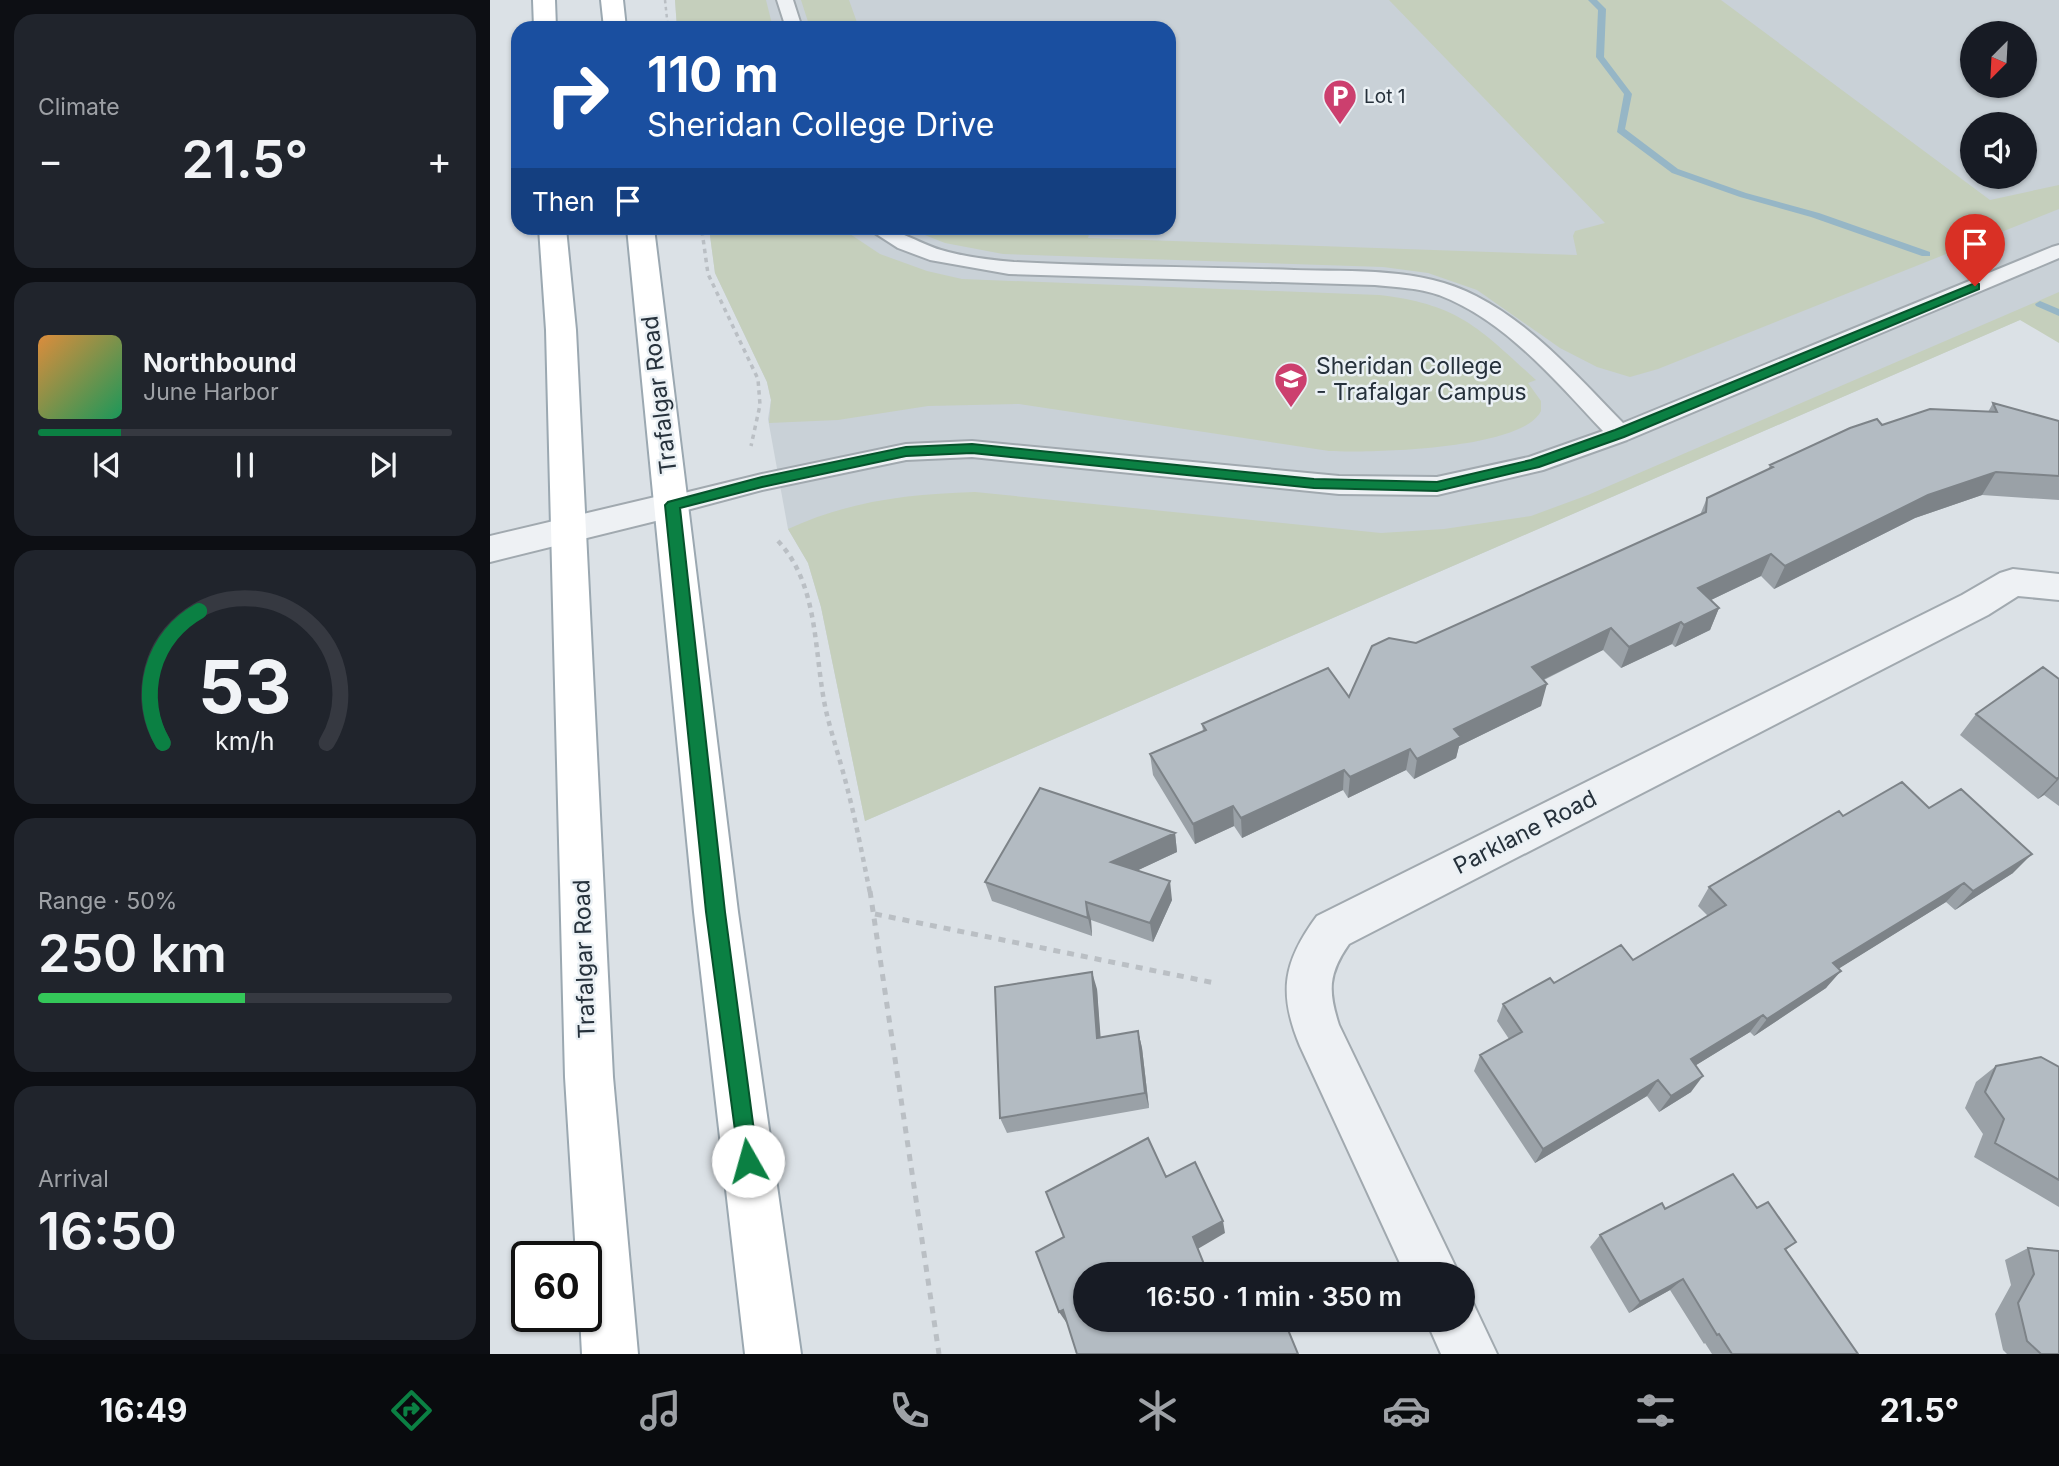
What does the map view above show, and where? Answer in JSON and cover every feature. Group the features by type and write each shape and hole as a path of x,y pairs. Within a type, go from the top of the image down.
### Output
{"main road":[{"path":"544,0 545,21"},
{"path":"612,0 614,21"},
{"name":"Trafalgar Road","path":"553,235 561,330 589,1077 610,1354"},
{"name":"Trafalgar Road","path":"641,235 673,505 716,912 773,1354"}],"street":[{"path":"490,549 673,505"},
{"name":"Parklane Road","path":"1426,1262 1317,1030 1308,1004 1307,972 1315,953 1333,930 1975,606 2013,582 2059,587"},
{"path":"1459,1332 1469,1354"}],"lane":[{"path":"785,0 792,21"},
{"path":"889,235 925,252 993,266 1375,279 1414,283 1447,291 1493,316 1550,364 1619,434"},
{"path":"673,505 762,482 906,452 972,449 1339,485 1437,486 1534,464 1619,434 2059,251"}],"path":[{"path":"665,0 667,21"},
{"path":"702,235 708,274 758,379 760,405 751,446"},
{"path":"778,541 791,555 800,572 813,623 827,712 848,790 875,914 939,1354"},
{"path":"875,914 1215,983"}],"shaded area":[{"name":"Sheridan College - Trafalgar Campus","path":"675,0 2059,0 2059,303 865,821 821,607 808,563 788,529 768,419 771,400 767,382 715,273 710,235 1176,235 1176,21 676,21"}],"green space":[{"path":"675,0 766,0 771,21 676,21"},
{"path":"801,0 849,0 856,21 808,21"},
{"path":"1389,0 1721,0 1960,178 1960,189 1975,189 1990,200 2059,185 2059,209 1658,369 1630,377 1597,367 1560,348 1477,290 1428,273 1383,267 1003,254 945,243 925,235 1089,235 1088,238 1577,255 1573,236 1575,231 1605,223"},
{"path":"710,235 852,235 880,254 927,271 962,279 1379,295 1406,299 1449,312 1499,346 1536,380 1528,383 1541,401 1541,411 1528,424 1506,434 1443,446 1377,451 1329,451 1019,404 928,406 838,420 769,423 771,400 767,382 715,273"},
{"path":"2059,292 2059,343 2020,320 865,821 821,607 808,563 788,529 811,519 879,501 975,492 1381,533 1444,529 1531,516 1588,495"}],"building":[{"path":"1993,403 2059,421 2059,476 1996,472 1928,495 1785,566 1771,554 1698,588 1719,608 1684,625 1681,622 1629,647 1611,628 1532,667 1547,684 1454,729 1461,737 1417,759 1410,749 1350,777 1344,770 1241,818 1233,806 1193,824 1150,754 1206,730 1202,724 1328,668 1349,697 1372,646 1389,638 1416,643 1706,512 1707,498 1850,428 1877,419 1882,425 1930,409 1997,412"},
{"path":"2043,667 2059,679 2057,779 1976,714"},
{"path":"1902,782 1929,808 1961,789 2032,854 1973,891 1964,883 1833,963 1841,971 1767,1019 1763,1015 1691,1059 1703,1076 1671,1096 1658,1080 1543,1149 1480,1055 1522,1032 1503,1004 1550,978 1554,983 1621,945 1633,960 1726,905 1709,887 1839,811 1843,816"},
{"path":"1040,788 1175,833 1111,862 1170,881 1150,923 1086,902 1088,918 985,882"},
{"path":"1092,972 1097,1038 1138,1031 1145,1093 1000,1118 995,987"},
{"path":"2041,1057 2059,1067 2059,1180 1995,1143 2004,1119 1985,1092 1996,1066"},
{"path":"1148,1138 1166,1177 1195,1162 1223,1221 1193,1237 1203,1262 1073,1262 1073,1332 1289,1332 1298,1354 1077,1354 1063,1310 1059,1312 1036,1252 1064,1237 1046,1192"},
{"path":"1733,1174 1757,1208 1768,1202 1796,1242 1785,1249 1858,1354 1732,1354 1719,1334 1717,1335 1683,1279 1640,1302 1600,1235 1662,1203 1665,1209"},
{"path":"2028,1248 2059,1251 2059,1354 2041,1354 2027,1341 2018,1303 2034,1274"}],"waterway":[{"path":"1592,0 1602,9 1600,57 1628,94 1620,130 1675,171 1743,195 1815,215 1926,254"},
{"path":"2040,304 2059,313"}],"place":[{"name":"Lot 1","path":"1340,126"},
{"name":"Sheridan College - Trafalgar Campus","path":"1291,409"}],"route":[{"path":"748,1161 716,912 673,505 762,482 906,452 972,449 1082,458 1314,484 1437,486 1534,464 1619,434 1975,286"}]}
